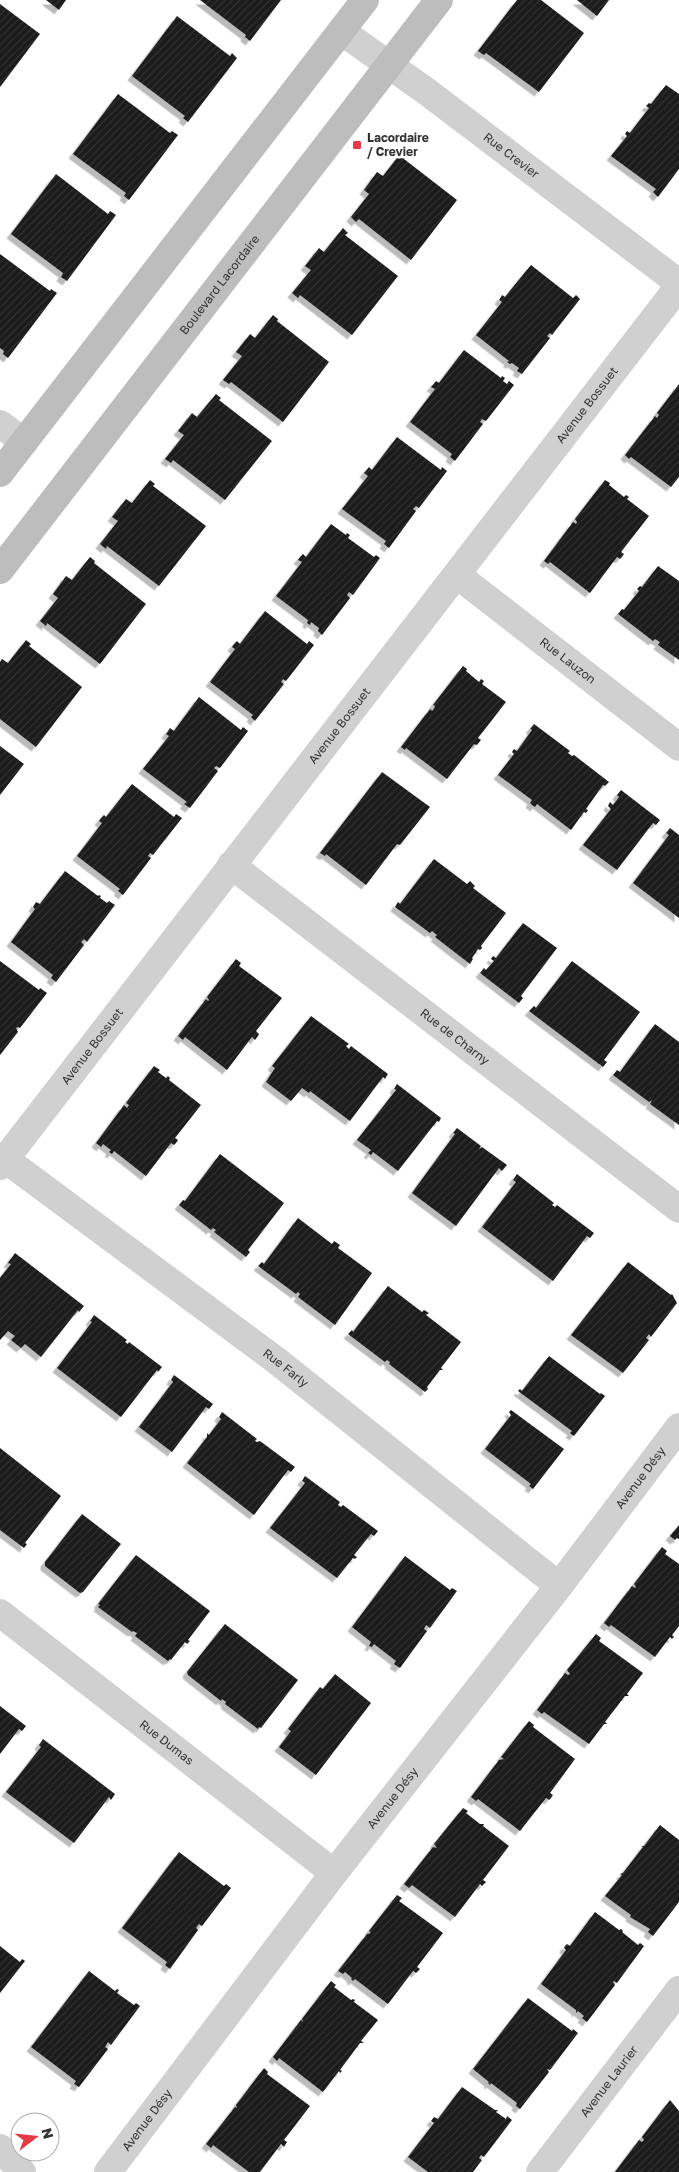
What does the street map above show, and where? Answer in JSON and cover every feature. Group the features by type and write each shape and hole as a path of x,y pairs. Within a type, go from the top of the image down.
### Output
{"main road":[{"path":"0,473 365,0"},
{"name":"Boulevard Lacordaire","path":"0,570 439,0"}],"street":[{"name":"Rue Crevier","path":"342,31 679,284"},
{"name":"Avenue Bossuet","path":"3,1163 679,284"},
{"path":"0,424 24,442"},
{"name":"Rue Lauzon","path":"457,575 679,747"},
{"name":"Rue de Charny","path":"231,865 679,1209"},
{"name":"Rue Farly","path":"3,1163 276,1361 559,1586"},
{"name":"Avenue Désy","path":"108,2172 334,1873 559,1586 679,1427"},
{"name":"Rue Dumas","path":"0,1613 334,1873"},
{"name":"Avenue Laurier","path":"540,2172 679,1990"},
{"path":"0,2148 22,2172"}],"building":[{"path":"46,0 66,0 59,10"},
{"path":"200,0 281,0 250,41 245,37 246,35"},
{"path":"517,0 541,0 584,33 539,92 486,53 484,55 478,51"},
{"path":"577,0 609,0 597,16"},
{"path":"0,4 40,34 0,87"},
{"path":"177,16 230,56 232,53 237,58 188,122 183,118 185,116 132,76"},
{"path":"666,85 679,94 679,169 658,197 653,192 656,189 611,156 627,136 625,134 627,131 630,133 649,108 646,106 649,103 651,104"},
{"path":"118,94 170,133 172,131 178,135 129,200 124,196 126,193 73,154"},
{"path":"401,153 406,157 404,159 457,200 411,260 359,219 356,222 351,217 369,194 364,190 377,172 383,176"},
{"path":"56,174 108,214 110,211 116,215 67,281 61,277 63,273 11,234"},
{"path":"343,228 348,233 345,235 398,276 352,335 300,295 298,298 292,293 311,270 305,266 319,248 324,252"},
{"path":"0,254 50,291 51,289 57,293 8,358 0,348"},
{"path":"531,265 573,298 576,295 580,299 552,335 550,333 547,336 550,338 522,374 517,371 519,368 507,362 509,361 476,335 502,302 499,300 502,295 505,297"},
{"path":"273,315 278,319 277,321 329,362 283,422 231,382 229,384 223,380 242,356 236,352 250,334 255,338"},
{"path":"464,350 501,378 502,376 505,378 503,381 507,384 509,381 514,385 486,421 482,419 480,422 483,424 455,461 450,457 452,454 410,422 435,389 431,387 436,381 439,383"},
{"path":"679,384 679,477 671,487 631,457 629,459 625,455 655,416 657,418 659,415 657,413"},
{"path":"216,394 221,398 219,400 272,441 225,500 173,460 171,463 165,459 184,435 178,431 192,413 197,417"},
{"path":"397,437 441,470 442,467 447,471 419,508 416,506 413,509 416,511 389,548 384,544 386,541 342,509 368,476 364,473 369,467 372,470"},
{"path":"150,480 155,484 153,486 206,526 159,586 107,546 106,549 100,544 118,521 112,517 126,499 132,503"},
{"path":"605,480 624,497 626,495 629,497 627,499 649,516 621,552 624,554 622,557 620,559 617,557 590,593 550,562 548,564 544,561 573,522 576,524 575,519"},
{"path":"331,524 346,535 347,533 350,535 348,538 374,557 376,555 380,558 353,595 349,592 347,595 350,598 322,635 318,631 319,628 311,622 310,625 307,623 308,620 276,596 302,562 298,560 300,557 303,554 306,557"},
{"path":"90,557 95,561 94,563 146,604 100,664 47,623 46,626 40,621 58,598 53,594 66,576 72,580"},
{"path":"658,566 679,581 679,660 658,645 660,642 655,639 653,641 618,614 622,609 624,610 639,591 637,589 640,586 642,587"},
{"path":"265,611 307,644 309,641 314,645 286,681 283,679 281,682 284,684 255,721 251,717 253,715 210,682 235,649 232,647 234,644 237,641 240,644"},
{"path":"26,640 31,644 29,646 82,687 36,747 0,719 0,662 2,659 8,663"},
{"path":"463,666 479,682 481,679 484,681 482,684 506,702 478,738 481,740 477,745 474,744 447,779 406,748 405,750 401,747 430,709 432,711 434,709 435,706 433,705"},
{"path":"199,697 241,730 243,727 248,731 220,768 216,766 214,768 218,771 190,808 184,804 187,802 143,769 169,736 166,734 170,728 174,731"},
{"path":"534,724 570,751 568,753 572,756 574,755 609,782 605,786 603,785 586,809 588,810 586,813 584,812 571,830 537,804 535,807 532,805 530,803 532,800 498,775 514,754 512,752 514,749 517,751 532,730 530,729"},
{"path":"0,746 24,764 0,795"},
{"path":"382,772 430,807 400,845 397,844 366,885 326,854 325,856 320,853"},
{"path":"132,784 174,817 176,814 182,818 153,855 150,853 148,856 151,858 123,895 118,891 120,889 77,856 102,823 99,821 101,818 104,815 106,817"},
{"path":"621,790 660,820 656,825 653,823 617,870 583,845 611,809 608,806 610,802 613,805 619,797 617,795"},
{"path":"670,828 679,835 679,918 633,883 669,835 666,833"},
{"path":"434,859 467,884 470,881 475,886 473,888 506,913 481,946 482,948 478,949 470,964 435,937 437,935 432,931 430,933 395,907 398,902 400,904"},
{"path":"65,871 98,896 101,896 100,898 107,903 109,901 115,905 87,942 84,939 81,942 84,945 56,982 51,978 53,975 11,942 35,909 33,907 36,902 40,904"},
{"path":"523,923 557,948 521,996 523,998 519,1003 480,973 484,968 486,970 494,961 491,959 493,956 496,958"},
{"path":"236,959 241,963 239,966 282,998 256,1031 259,1034 255,1040 252,1037 227,1070 185,1037 183,1040 178,1036 206,999 209,1000 207,997"},
{"path":"0,961 39,990 40,988 47,993 20,1028 16,1028 18,1032 0,1055"},
{"path":"572,961 640,1012 604,1060 607,1062 603,1067 529,1011 534,1006 536,1008"},
{"path":"311,1016 349,1044 346,1046 349,1049 351,1046 388,1074 385,1079 383,1077 350,1121 310,1091 309,1093 302,1088 291,1101 266,1082 275,1068 272,1066"},
{"path":"655,1024 679,1042 679,1125 650,1104 652,1100 649,1102 613,1075 617,1070 620,1072"},
{"path":"154,1066 160,1070 158,1072 166,1078 168,1076 169,1080 201,1105 175,1138 178,1140 176,1143 174,1145 171,1143 146,1176 114,1151 112,1154 109,1152 111,1150 103,1144 101,1147 96,1143 124,1105 127,1108 129,1105 126,1103"},
{"path":"397,1084 441,1118 398,1171 373,1152 371,1155 368,1153 371,1150 357,1140 396,1090 394,1089"},
{"path":"457,1128 481,1146 479,1149 482,1147 507,1165 502,1171 499,1168 456,1226 412,1193 455,1134 453,1133"},
{"path":"220,1154 284,1203 248,1250 250,1252 246,1257 214,1232 216,1230 213,1228 211,1230 179,1205 183,1200 185,1201"},
{"path":"517,1174 554,1203 552,1205 555,1207 557,1205 594,1233 590,1238 587,1236 553,1281 482,1227 516,1182 513,1180"},
{"path":"298,1218 332,1244 334,1241 340,1245 338,1248 372,1273 335,1325 298,1297 300,1294 298,1292 296,1294 258,1266 262,1262 264,1264"},
{"path":"15,1253 84,1306 79,1312 78,1310 41,1357 25,1344 21,1348 11,1340 15,1336 8,1331 0,1340 0,1278 11,1264 8,1263"},
{"path":"628,1262 672,1294 677,1303 651,1337 649,1334 646,1338 649,1340 623,1373 571,1335"},
{"path":"388,1286 422,1312 424,1310 429,1313 426,1315 461,1342 441,1368 443,1370 440,1370 425,1392 389,1364 390,1362 387,1360 385,1362 348,1334 352,1330 353,1332"},
{"path":"94,1315 127,1340 125,1342 128,1344 129,1342 162,1367 158,1372 157,1370 121,1417 57,1368 92,1322 90,1321"},
{"path":"549,1356 605,1396 574,1436 570,1433 572,1431 518,1391 520,1389 522,1391"},
{"path":"174,1375 213,1404 209,1409 206,1407 172,1452 139,1427 173,1382 171,1380"},
{"path":"511,1410 564,1449 533,1489 529,1486 531,1484 485,1449 511,1415 509,1412"},
{"path":"222,1412 257,1439 255,1441 260,1441 295,1467 291,1472 288,1470 254,1515 187,1463 207,1437 207,1433 209,1435 221,1419 219,1417"},
{"path":"0,1448 61,1496 25,1543 27,1544 24,1548 0,1530"},
{"path":"305,1476 340,1502 338,1505 341,1507 343,1505 378,1531 374,1536 371,1534 354,1555 357,1557 353,1558 337,1578 270,1528 305,1483 302,1481"},
{"path":"82,1514 121,1544 83,1592 80,1593 45,1566 45,1562"},
{"path":"679,1525 679,1539 675,1540 670,1536"},
{"path":"662,1547 667,1551 665,1554 679,1564 679,1626 672,1635 674,1637 672,1639 670,1637 655,1657 611,1625 609,1627 604,1623 632,1586 636,1587 634,1584"},
{"path":"136,1555 210,1611 188,1640 190,1641 187,1644 185,1642 171,1660 168,1661 135,1636 137,1633 132,1632 98,1607 100,1605 98,1604"},
{"path":"405,1556 450,1590 452,1588 457,1591 430,1628 426,1625 424,1629 427,1631 400,1668 394,1664 396,1661 374,1644 372,1647 369,1646 371,1642 352,1627"},
{"path":"225,1624 298,1680 261,1728 259,1727 258,1729 225,1704 226,1702 222,1699 221,1701 188,1675 187,1672"},
{"path":"596,1634 601,1638 599,1641 643,1673 627,1694 629,1696 625,1696 605,1722 607,1724 604,1724 589,1744 544,1712 542,1714 537,1710 565,1673 570,1674 567,1670"},
{"path":"335,1674 371,1703 316,1775 279,1747 291,1731 288,1729 320,1687 323,1689"},
{"path":"0,1706 26,1726 22,1731 19,1729 0,1754"},
{"path":"529,1721 534,1725 533,1727 575,1759 550,1793 553,1795 551,1798 549,1800 546,1798 520,1831 478,1799 476,1801 471,1797 499,1760 504,1759 501,1757"},
{"path":"43,1739 115,1794 111,1800 109,1797 74,1843 6,1792 41,1747 39,1745"},
{"path":"463,1808 468,1811 466,1813 480,1824 484,1824 483,1826 509,1846 483,1880 486,1882 482,1886 480,1884 455,1917 412,1885 409,1888 404,1884 433,1847 437,1848 434,1844"},
{"path":"660,1825 679,1840 679,1902 653,1936 648,1932 650,1929 630,1917 631,1915 605,1896 622,1875 620,1874 623,1873 643,1847 641,1846 644,1846"},
{"path":"179,1852 224,1886 226,1884 231,1888 202,1926 199,1924 196,1928 198,1930 170,1969 165,1965 167,1962 122,1928"},
{"path":"397,1895 402,1898 399,1901 443,1933 417,1967 420,1969 416,1973 413,1971 388,2004 355,1979 353,1981 345,1972 343,1974 338,1971 367,1934 371,1933 369,1931"},
{"path":"595,1912 619,1930 621,1929 638,1945 640,1943 644,1946 617,1983 613,1982 615,1985 587,2022 578,2011 576,2013 576,2010 541,1984 566,1950 565,1946 567,1944 570,1946"},
{"path":"0,1946 20,1962 22,1959 25,1961 0,1993"},
{"path":"89,1971 115,1991 119,1990 117,1993 134,2005 136,2003 140,2006 111,2045 108,2042 105,2047 108,2049 79,2087 74,2084 76,2081 31,2047"},
{"path":"331,1981 336,1985 334,1987 351,2000 355,2000 354,2002 378,2020 361,2041 364,2043 360,2043 340,2070 342,2071 340,2073 339,2071 323,2092 279,2058 277,2061 273,2057 301,2020 303,2022 302,2019"},
{"path":"528,1998 572,2031 573,2029 578,2033 550,2070 547,2069 549,2072 520,2109 516,2106 517,2103 491,2083 490,2085 473,2069"},
{"path":"264,2068 268,2072 267,2074 310,2106 284,2140 287,2142 284,2147 281,2144 260,2172 249,2172 213,2145 211,2148 206,2144 235,2107 237,2108 236,2105"},
{"path":"462,2087 495,2110 498,2110 496,2112 506,2119 507,2116 512,2120 484,2157 481,2155 479,2158 482,2160 473,2172 428,2172 408,2157 434,2123 431,2121 434,2117 438,2119"},
{"path":"670,2100 679,2111 679,2172 615,2172 639,2140 642,2142 644,2140 642,2137"}],"place":[{"name":"Lacordaire / Crevier","path":"357,145"}]}
